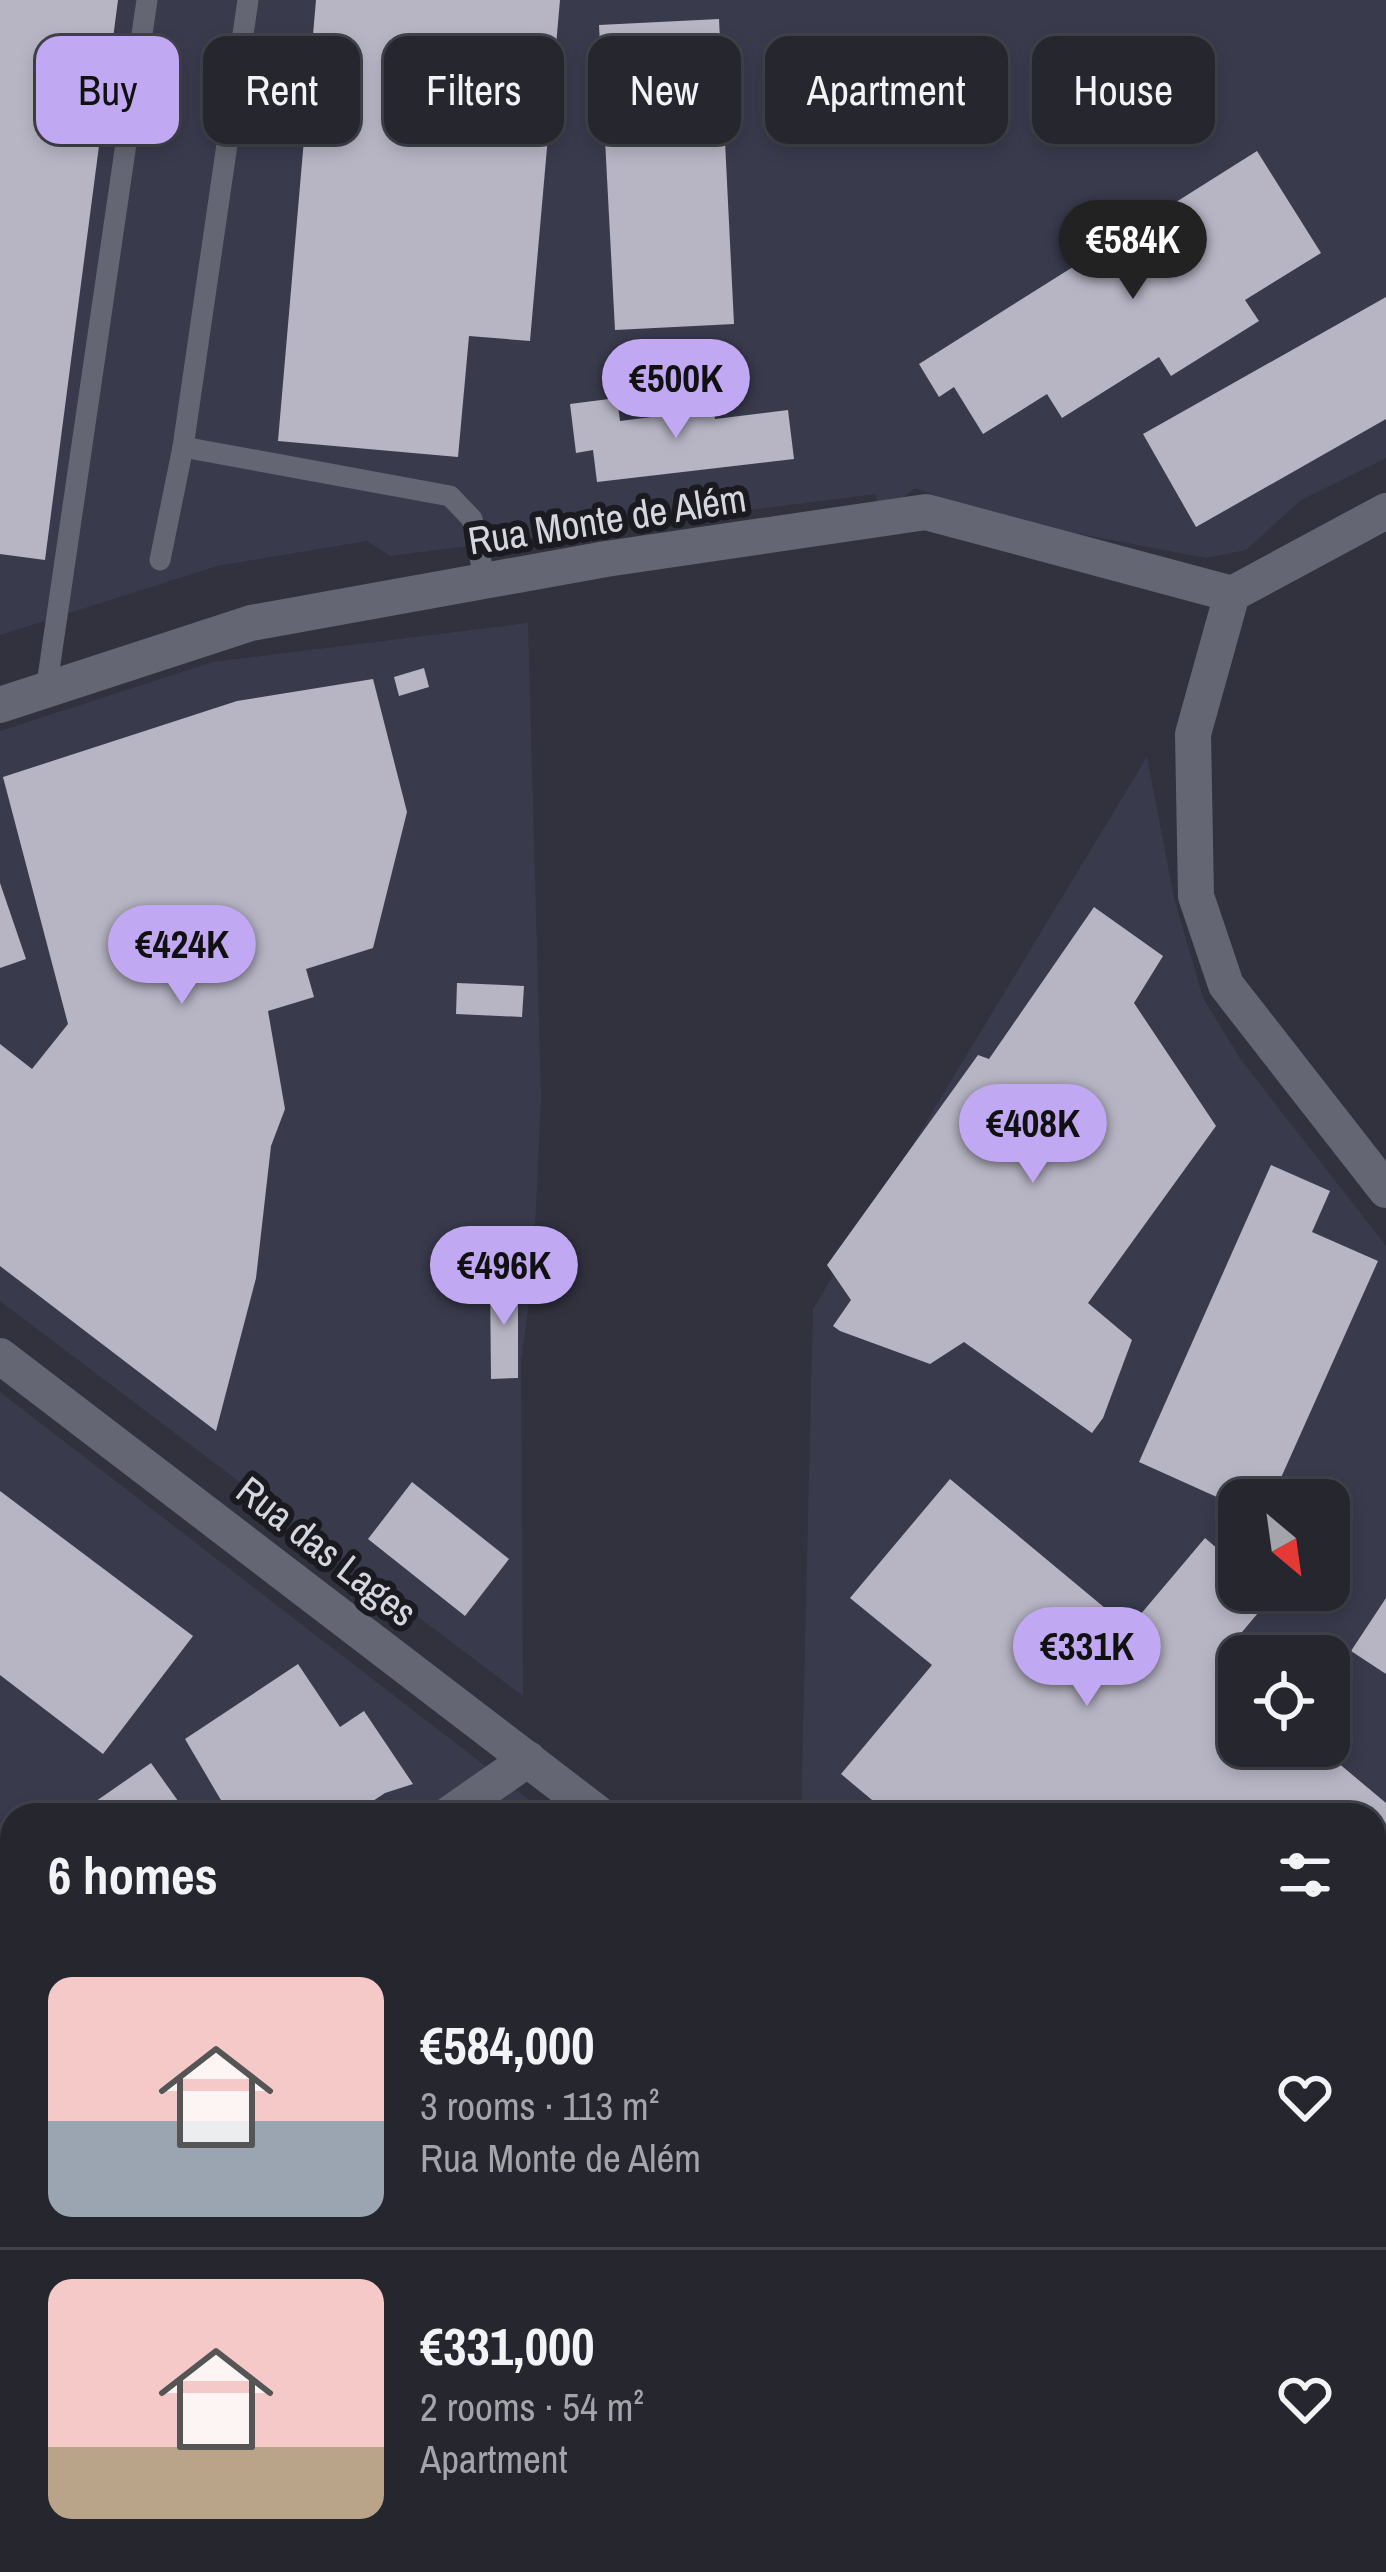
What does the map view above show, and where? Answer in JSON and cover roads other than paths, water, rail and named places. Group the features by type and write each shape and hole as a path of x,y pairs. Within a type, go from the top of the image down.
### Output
{"street":[{"path":"1386,511 1232,594 1193,734 1196,896 1226,986 1386,1190"},
{"name":"Rua Monte de Além","path":"0,705 251,623 926,512 1232,594"},
{"name":"Rua das Lages","path":"0,1356 584,1803"},
{"path":"465,1803 528,1760"}],"lane":[{"path":"46,691 147,0"},
{"path":"160,560 183,447 248,0"},
{"path":"183,447 450,496 472,519 485,581"}]}
